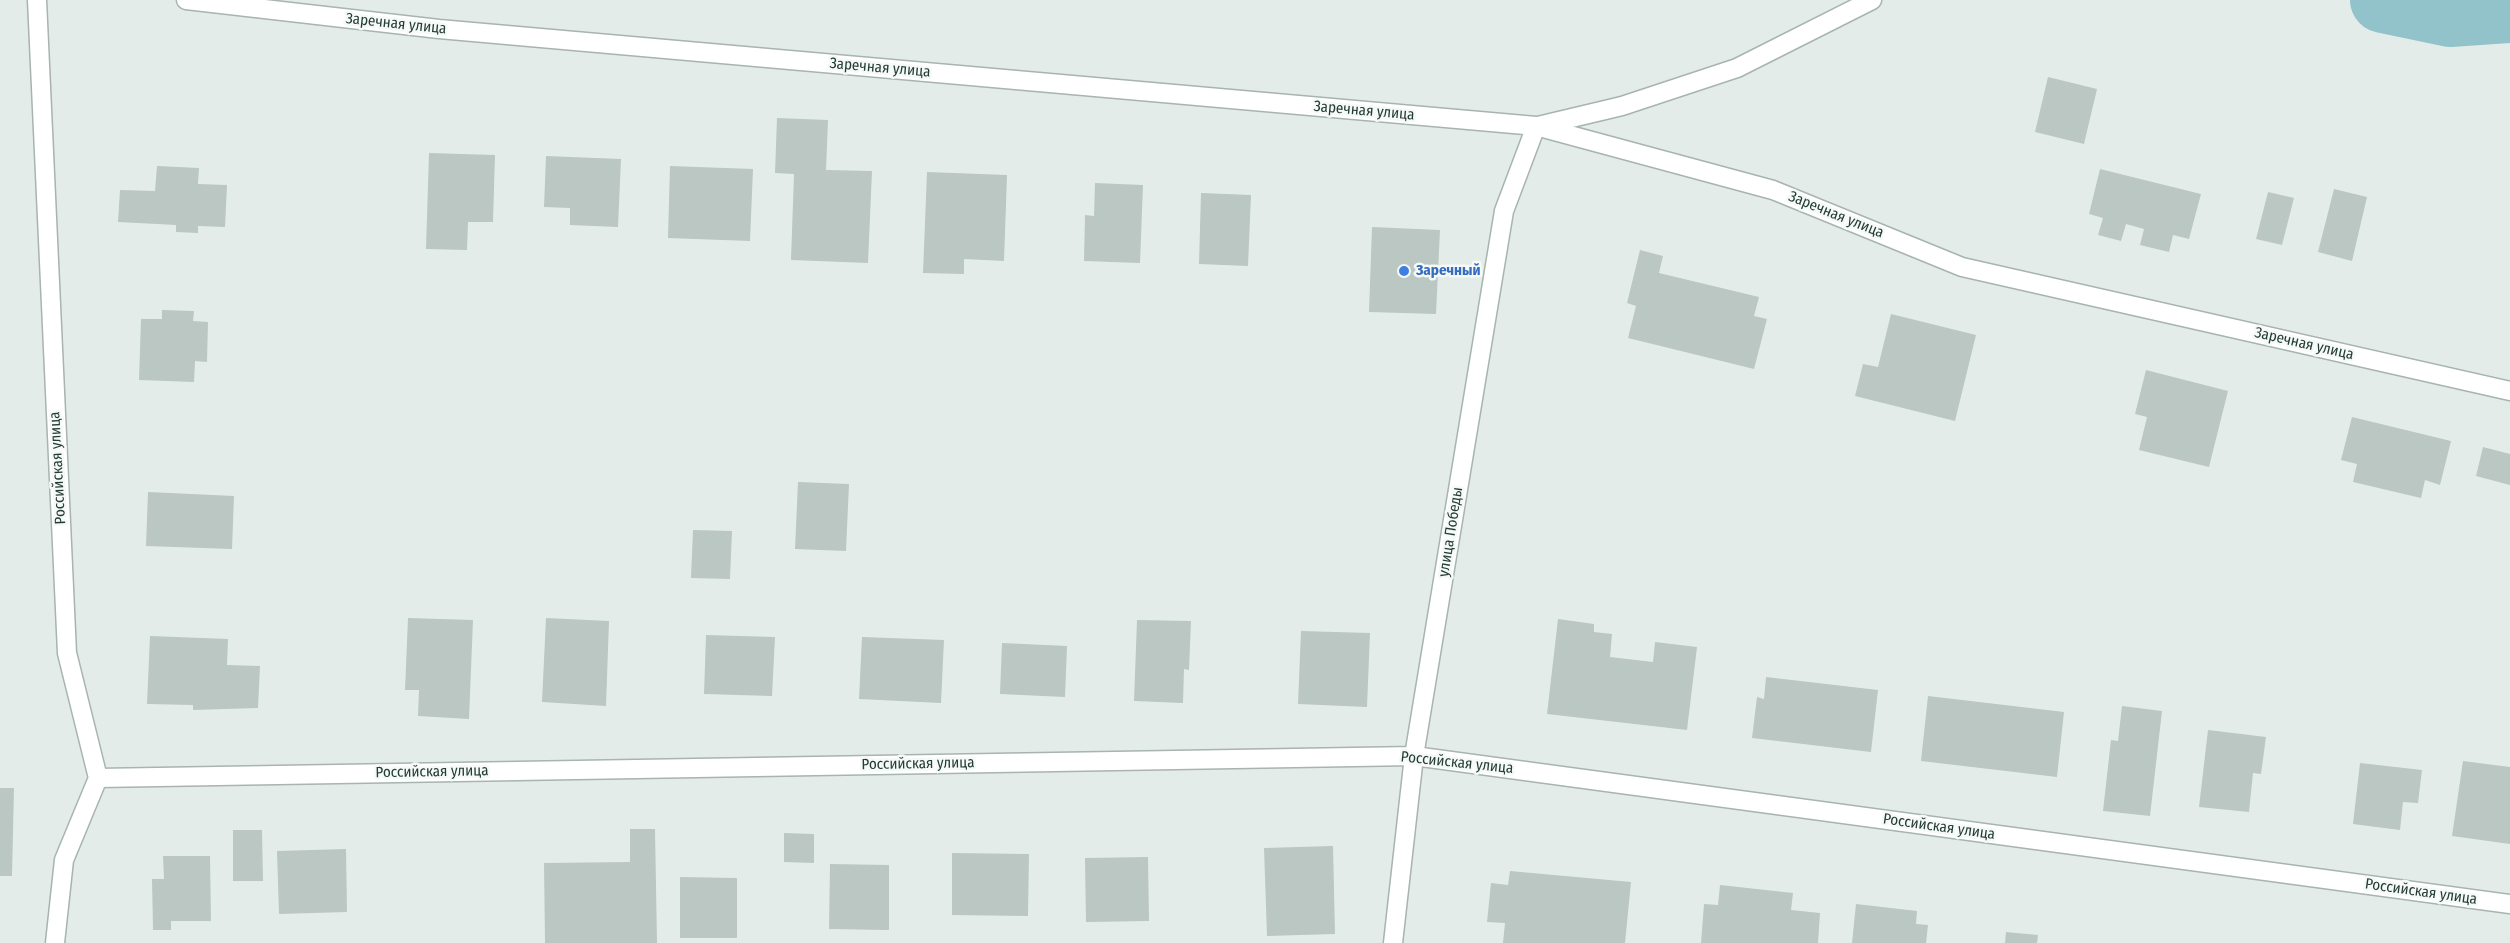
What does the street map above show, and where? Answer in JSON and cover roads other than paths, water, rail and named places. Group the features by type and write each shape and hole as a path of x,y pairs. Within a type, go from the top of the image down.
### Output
{"street":[{"name":"Российская улица","path":"37,0 67,653 98,778 1414,756 2510,904"},
{"name":"Заречная улица","path":"186,0 439,29 1536,126 1773,190 1962,267 2510,391"},
{"path":"1536,126 1622,106 1737,68 1872,0"},
{"name":"улица Победы","path":"1393,943 1414,756 1504,211 1536,126"},
{"path":"55,943 64,860 98,778"}],"waterway":[{"path":"2383,0 2450,14 2510,10"}],"place":[{"name":"Заречный","path":"1404,271"}]}
